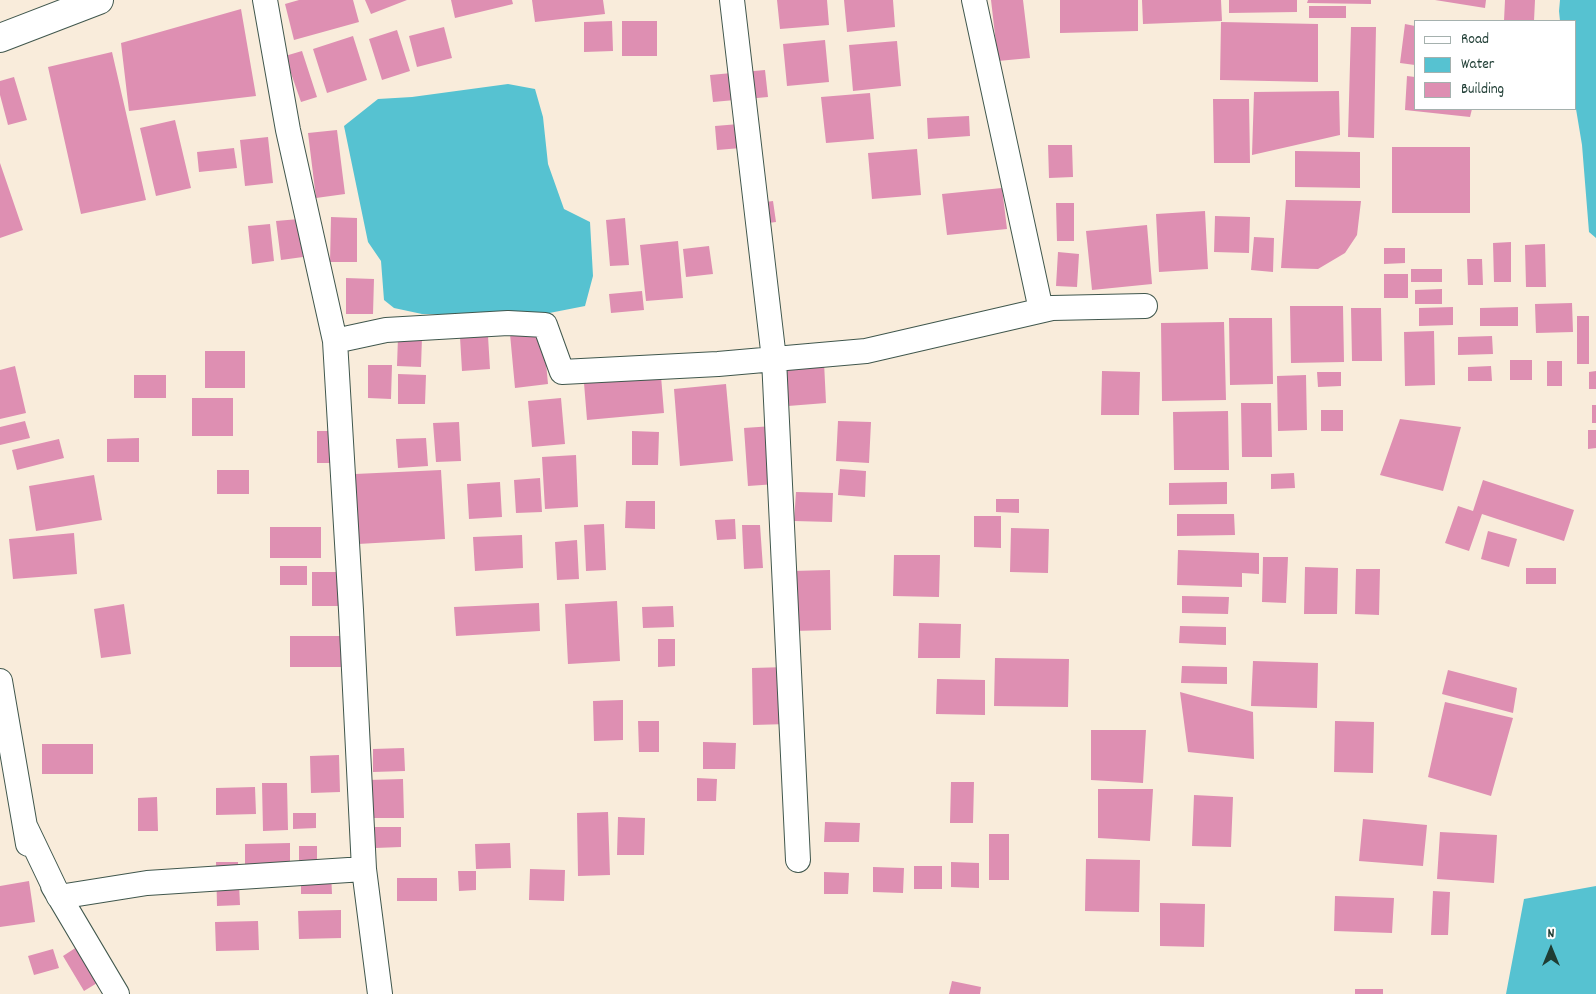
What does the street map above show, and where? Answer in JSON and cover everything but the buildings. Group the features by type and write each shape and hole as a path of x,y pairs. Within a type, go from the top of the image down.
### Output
{"highway":[{"path":"0,38 99,0"}],"street":[{"path":"264,0 288,130 335,341 364,869 380,994"},
{"path":"732,0 774,359 798,860"},
{"path":"974,0 1042,310"},
{"path":"335,341 386,330 508,323 545,325 562,372 774,359 866,351 1052,308 1145,306"},
{"path":"0,680 3,714 26,828 60,897 117,994"},
{"path":"60,897 147,883 364,869"}],"water":[{"path":"1560,0 1596,0 1596,238 1589,232 1582,145 1576,109 1576,20 1560,20"},
{"path":"508,84 535,89 543,117 548,164 564,209 590,222 593,276 585,306 534,316 422,314 394,308 384,300 381,261 368,242 344,126 378,99 412,97"},
{"path":"1596,886 1596,994 1506,994 1524,899"}]}
